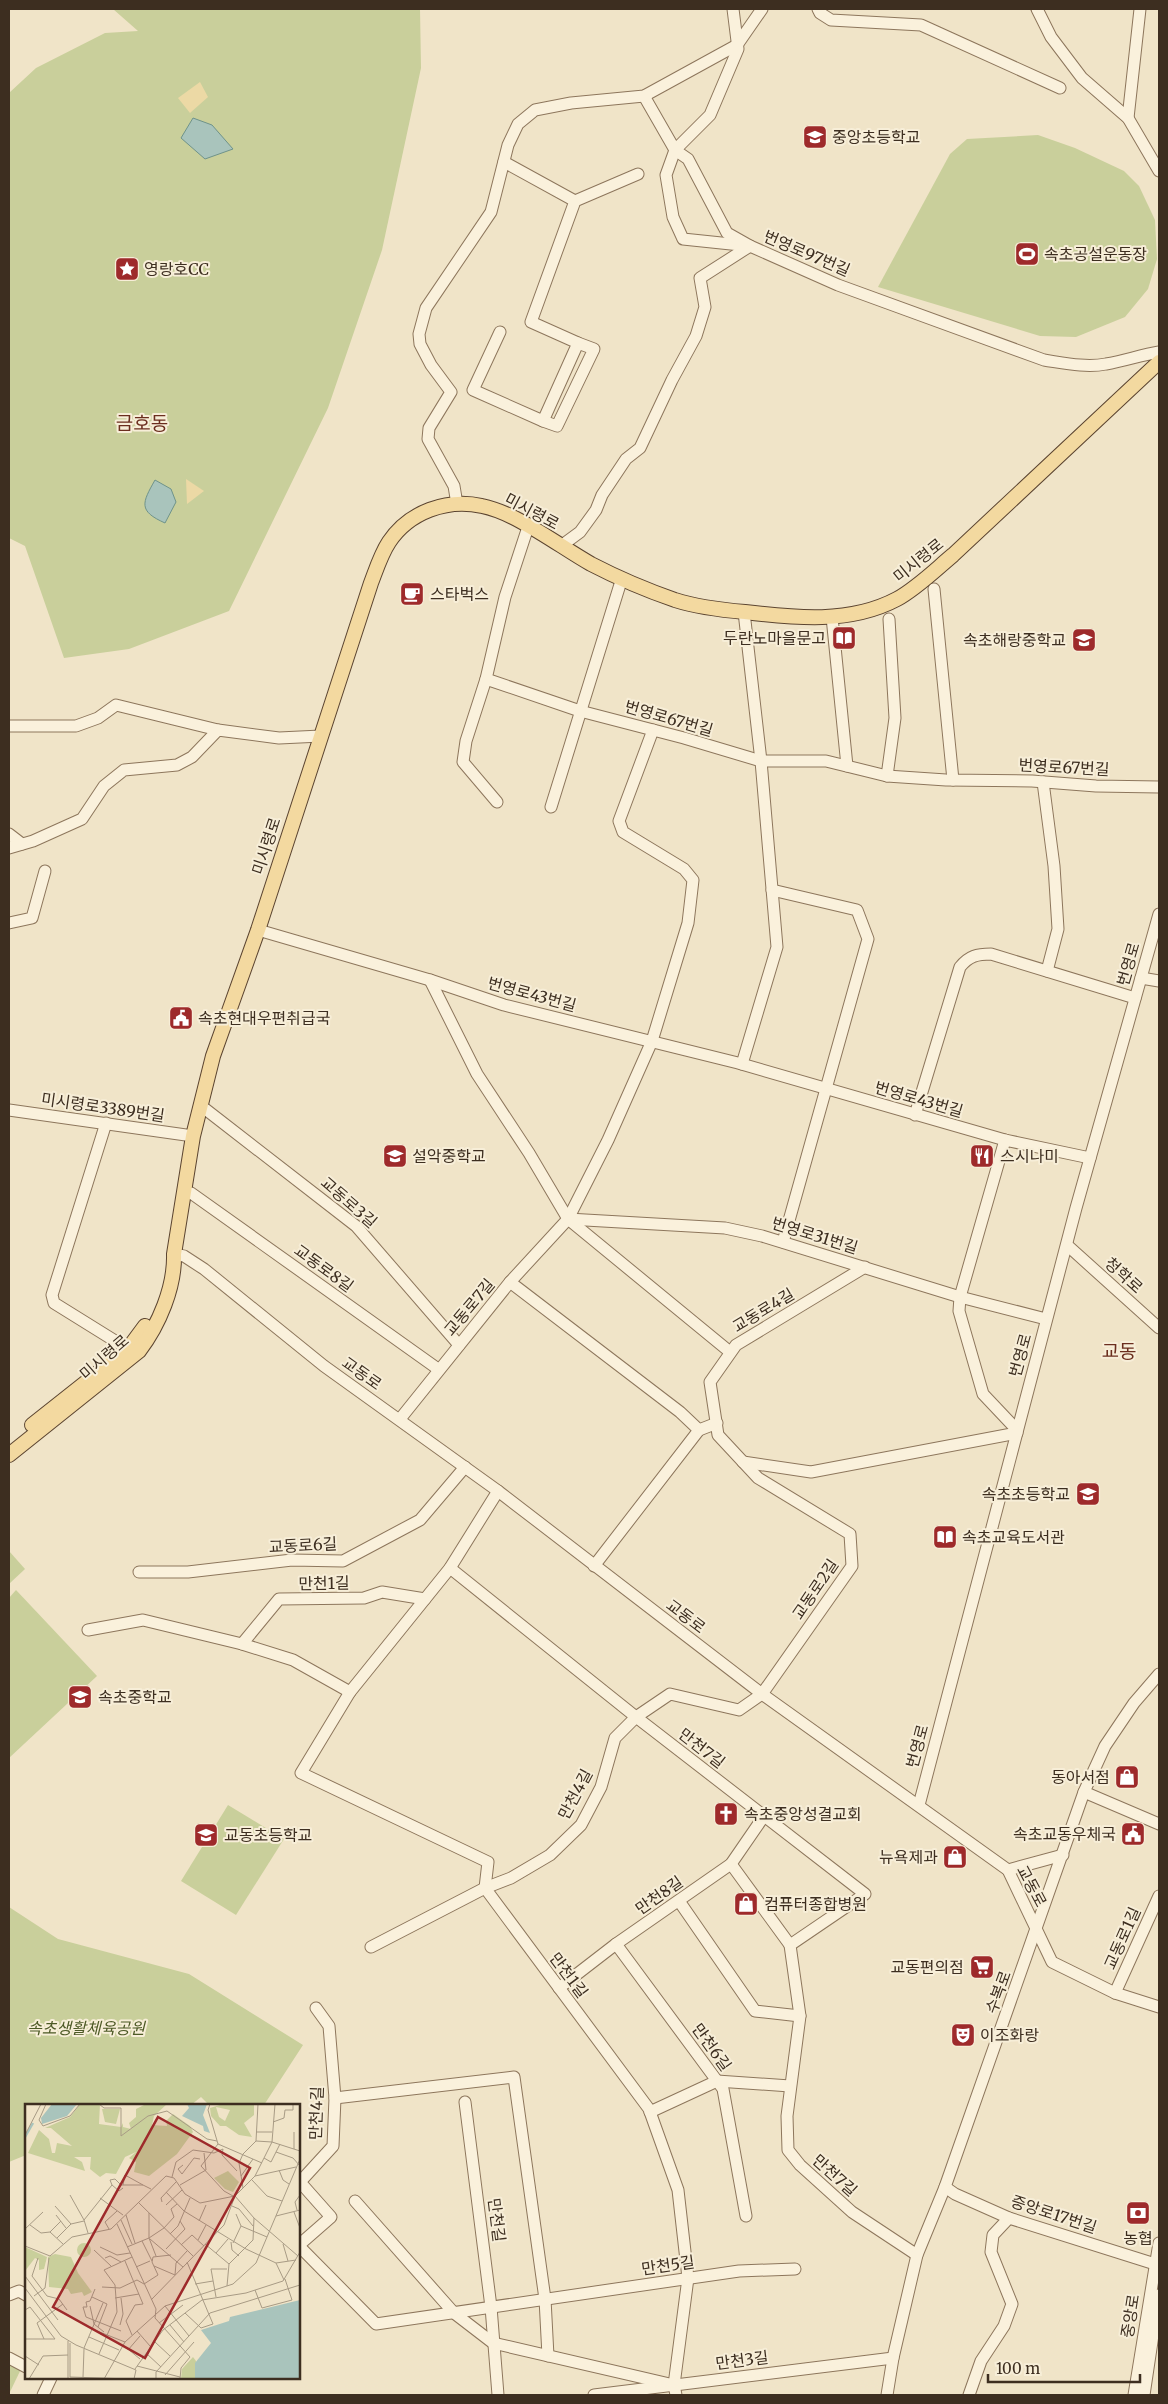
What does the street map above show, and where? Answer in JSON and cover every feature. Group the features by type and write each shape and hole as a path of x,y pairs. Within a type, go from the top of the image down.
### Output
{"main road":[{"name":"미시령로","path":"9,1443 128,1349 138,1338 152,1315 174,1254 193,1136 213,1056 258,930 371,583 388,542 402,527 418,515 438,506 456,504 482,506 504,513 560,546 622,578 676,600 710,609 792,618 832,617 870,610 896,599 919,584 953,555 1159,362"},
{"name":"미시령로","path":"9,1454 139,1352 148,1340 171,1284 175,1270 174,1254"}],"street":[{"name":"번영로97번길","path":"733,9 738,50 710,115 675,150 666,175 672,216 683,240 750,246 838,285 1044,360 1074,365 1105,365 1135,356 1159,352"},
{"path":"456,504 454,486 428,439 430,428 451,392 431,365 420,344 419,334 426,308 491,212 508,145 518,124 535,110 644,96 737,45 762,9"},
{"path":"818,9 831,20 921,24 1060,88"},
{"path":"1037,9 1051,37 1082,78 1128,118 1159,171"},
{"path":"1128,118 1140,9"},
{"path":"560,546 580,532 596,510 602,495 626,459 640,448 698,330 705,307 700,278 750,246 726,233 688,159 675,150 644,96"},
{"path":"504,162 575,201"},
{"path":"500,332 473,390 557,426 594,349 531,322 575,201 638,174"},
{"path":"543,421 578,343"},
{"path":"498,802 464,762 466,741 486,679 505,598 528,527"},
{"path":"551,807 622,578"},
{"path":"934,589 953,780"},
{"path":"742,1064 777,947 761,761 744,612"},
{"path":"832,617 847,766"},
{"path":"887,776 895,718 889,619"},
{"name":"번영로67번길","path":"486,679 580,711 761,761 826,761 887,776 1096,786 1159,787"},
{"path":"9,726 76,726 98,718 116,705 218,730 279,738 320,736"},
{"path":"9,848 82,819 104,786 124,770 177,765 192,757 218,730"},
{"name":"교동로7길","path":"400,1420 458,1344 510,1282 568,1219 608,1140 652,1041 688,923 693,880 684,869 623,832 619,821 653,730"},
{"path":"1043,782 1054,866 1058,929 1047,971"},
{"path":"9,834 22,844"},
{"path":"9,923 32,918 45,871"},
{"path":"772,890 857,910 868,939 783,1242"},
{"name":"번영로","path":"919,1805 1046,1320 1159,914"},
{"name":"번영로43번길","path":"258,930 430,980 504,1005 742,1064 1005,1140 1090,1158"},
{"path":"915,1115 960,967 966,959 977,954 991,954 1135,998"},
{"path":"1141,978 1159,982"},
{"path":"430,980 477,1074 529,1153 568,1219 730,1352"},
{"name":"교동로3길","path":"200,1105 356,1226 458,1344"},
{"name":"미시령로3389번길","path":"9,1110 193,1136"},
{"path":"106,1123 52,1295 54,1303 128,1349"},
{"path":"1005,1140 960,1297 959,1310 983,1394 1017,1431"},
{"name":"교동로8길","path":"192,1193 438,1370"},
{"name":"번영로31번길","path":"568,1219 725,1228 783,1242 960,1297 1046,1320"},
{"name":"청학로","path":"1067,1245 1159,1328"},
{"name":"교동로","path":"174,1254 184,1256 204,1269 328,1369 498,1491 762,1694 1008,1870 1052,1962 1115,1993 1159,2007"},
{"name":"교동로4길","path":"718,1429 710,1382 736,1345 865,1267"},
{"path":"510,1282 680,1412 699,1430 718,1429"},
{"name":"교동로2길","path":"718,1429 743,1462 758,1478 850,1534 852,1566 762,1694"},
{"path":"594,1566 699,1430"},
{"path":"743,1462 811,1472 1017,1431"},
{"name":"교동로6길","path":"139,1572 188,1572 292,1560 343,1561 420,1520 465,1467"},
{"path":"485,1888 488,1862 301,1774 350,1692 450,1568 498,1491"},
{"name":"만천7길","path":"450,1568 636,1717 865,1894 790,1945"},
{"name":"만천1길","path":"242,1644 279,1599 364,1598 382,1592 425,1599"},
{"path":"88,1630 143,1620 242,1644 293,1660 350,1692"},
{"name":"수복로","path":"887,2395 893,2358 917,2255 945,2188 1084,1792 1105,1746 1134,1703 1159,1674"},
{"name":"만천4길","path":"371,1947 485,1888 511,1878 550,1855 581,1825 601,1786 615,1738 636,1717 670,1694 738,1710 762,1694"},
{"path":"1084,1792 1159,1824"},
{"name":"만천8길","path":"559,1988 616,1944 731,1864 764,1816"},
{"path":"1008,1870 1063,1856"},
{"name":"만천7길","path":"731,1864 790,1945 800,2016 787,2116 788,2150 800,2165 852,2212 917,2255"},
{"name":"만천1길","path":"485,1888 650,2112 678,2190 688,2278 675,2390"},
{"name":"교동로1길","path":"1115,1993 1159,1896"},
{"path":"679,1901 755,2010 800,2016"},
{"name":"만천6길","path":"616,1944 723,2089 746,2216"},
{"name":"만천4길","path":"300,2245 331,2217 300,2182 332,2146 335,2098 329,2026 316,2008"},
{"path":"335,2098 514,2077 545,2299 548,2356"},
{"path":"650,2112 717,2081 790,2086"},
{"name":"만천길","path":"465,2102 492,2307 498,2395"},
{"name":"중앙로17번길","path":"945,2188 1009,2218 1155,2264"},
{"path":"355,2200 454,2312 493,2343 675,2390"},
{"path":"969,2395 982,2361 1004,2326 1012,2304 991,2252 993,2235 1009,2218"},
{"name":"중앙로","path":"1134,2395 1159,2243"},
{"name":"만천4길","path":"300,2247 376,2324 454,2312"},
{"name":"만천5길","path":"454,2312 739,2271 795,2269"},
{"path":"9,2295 19,2291 25,2294"},
{"name":"중앙로","path":"1144,2395 1155,2356 1159,2295"},
{"path":"9,2358 25,2366"},
{"name":"만천3길","path":"594,2395 675,2390 893,2358"},
{"path":"43,2395 50,2379"}],"green space":[{"path":"113,9 420,9 421,68 382,250 328,408 229,611 129,649 64,658 25,546 9,538 9,93 36,68 105,33 138,31"},
{"path":"1038,135 1075,148 1124,171 1139,186 1155,220 1157,259 1148,289 1125,317 1076,337 1040,336 878,287 950,154 967,139"},
{"path":"9,1551 25,1569 9,1584"},
{"path":"16,1590 97,1676 9,1758 9,1598"},
{"path":"228,1805 284,1839 236,1915 181,1881"},
{"name":"속초생활체육공원","path":"9,1907 58,1939 189,1974 303,2045 265,2104 208,2104 201,2097 192,2104 25,2104 25,2155 9,2162"},
{"path":"9,2362 22,2367 9,2394"}],"sand":[{"path":"200,82 208,97 190,113 178,98"},
{"path":"186,479 204,491 187,504"}],"water":[{"path":"193,118 212,125 233,149 205,159 181,138"},
{"path":"155,480 171,489 176,502 165,523 150,514 145,506 147,495"}],"place":[{"name":"중앙초등학교","path":"815,137"},
{"name":"속초공설운동장","path":"1027,254"},
{"name":"영랑호CC","path":"127,269"},
{"name":"스타벅스","path":"412,594"},
{"name":"두란노마을문고","path":"844,638"},
{"name":"속초해랑중학교","path":"1084,640"},
{"name":"속초현대우편취급국","path":"181,1018"},
{"name":"설악중학교","path":"395,1156"},
{"name":"스시나미","path":"982,1156"},
{"name":"속초초등학교","path":"1088,1494"},
{"name":"속초교육도서관","path":"945,1537"},
{"name":"속초중학교","path":"80,1697"},
{"name":"동아서점","path":"1127,1777"},
{"name":"속초중앙성결교회","path":"726,1814"},
{"name":"속초교동우체국","path":"1133,1834"},
{"name":"교동초등학교","path":"206,1835"},
{"name":"뉴욕제과","path":"955,1857"},
{"name":"컴퓨터종합병원","path":"746,1904"},
{"name":"교동편의점","path":"982,1967"},
{"name":"이조화랑","path":"963,2035"},
{"name":"농협","path":"1138,2213"}],"district":[{"name":"금호동","path":"142,423"},
{"name":"교동","path":"1119,1351"}]}
